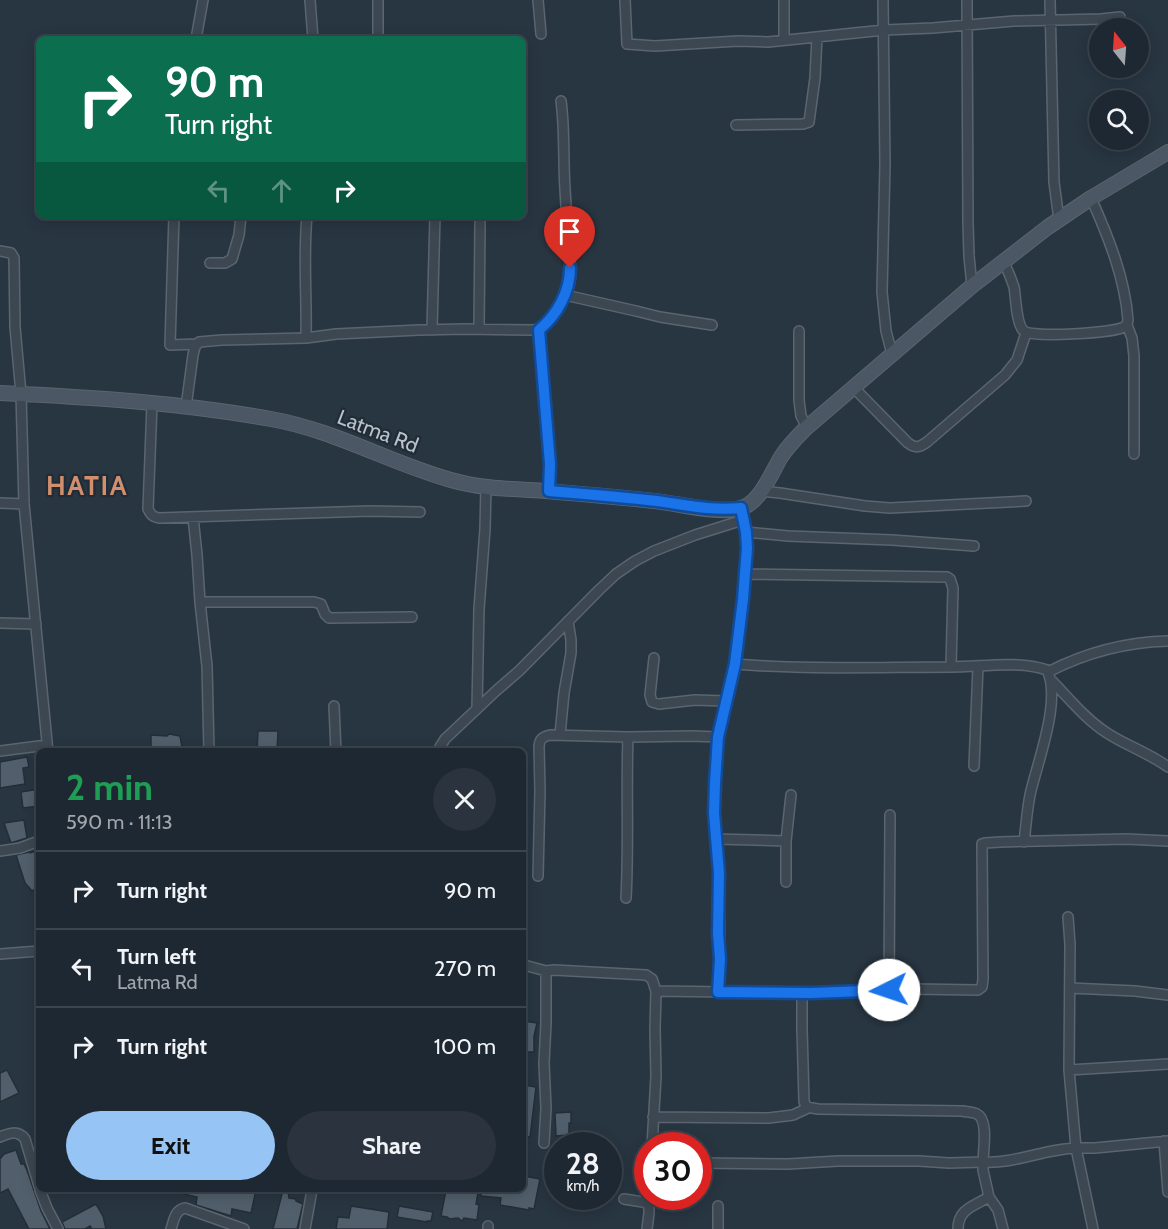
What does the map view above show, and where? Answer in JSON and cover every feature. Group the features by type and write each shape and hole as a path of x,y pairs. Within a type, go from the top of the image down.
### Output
{"street":[{"path":"197,36 203,0"},
{"path":"310,0 313,36"},
{"path":"378,0 378,36"},
{"path":"538,0 542,34"},
{"path":"626,0 627,44 655,46 784,40 884,30 1120,17"},
{"path":"784,0 784,40"},
{"path":"883,0 885,165 882,292 886,331 892,354"},
{"path":"967,0 968,223 972,286"},
{"path":"1050,0 1054,182 1059,220"},
{"path":"736,125 809,122 815,78 817,37"},
{"path":"174,219 170,345 432,330 539,330 565,295 570,280 561,101"},
{"path":"439,748 445,739 519,671 599,590 635,561 742,514 761,491 782,455 807,427 972,286 1091,198 1168,152"},
{"path":"1091,198 1111,247 1128,311 1127,325 1132,338 1134,356 1134,454"},
{"path":"210,263 225,263 232,259 241,219"},
{"path":"306,338 307,219"},
{"path":"432,330 435,219"},
{"path":"479,329 480,224"},
{"path":"0,251 11,253 14,258 15,327 21,394 24,504 48,748"},
{"path":"1003,262 1014,286 1019,323 1026,333 1058,335 1106,331 1127,325"},
{"path":"565,295 660,317 712,325"},
{"path":"539,330 550,464 549,491"},
{"path":"799,331 798,400 801,416 807,427"},
{"path":"854,388 912,447 918,447 927,442 1005,375 1017,360 1026,333"},
{"path":"186,407 196,344"},
{"name":"Latma Rd","path":"0,393 44,394 186,407 271,419 324,432 453,481 486,487 659,501 742,514"},
{"path":"152,404 148,509 150,514 159,518 370,510 420,512"},
{"path":"477,708 479,609 486,487"},
{"path":"761,491 890,508 1026,501"},
{"path":"0,503 24,504"},
{"path":"718,992 719,873 715,783 718,737 740,632 747,548 742,514"},
{"path":"193,517 207,666 209,748"},
{"path":"746,532 974,546"},
{"path":"745,574 950,579 953,588 951,667"},
{"path":"200,602 308,602 321,604 329,618 412,617"},
{"path":"560,735 571,653 568,621"},
{"path":"0,623 36,624"},
{"path":"1049,676 1084,656 1124,645 1168,641"},
{"path":"654,658 650,695 652,702 659,704 695,700 725,701"},
{"path":"735,664 784,667 1012,665 1044,669 1079,709 1103,730 1168,767"},
{"path":"974,766 978,666"},
{"path":"1024,842 1030,797 1048,729 1049,676"},
{"path":"334,706 336,748"},
{"path":"538,876 540,791 538,746 544,736 718,737"},
{"path":"626,898 628,737"},
{"path":"0,750 36,748"},
{"path":"786,882 786,841 791,795"},
{"path":"889,990 890,815"},
{"path":"716,839 786,841"},
{"path":"656,991 802,993 913,989 974,991 980,989 983,979 981,846 983,844 1126,839 1168,842"},
{"path":"0,851 20,848 36,842"},
{"path":"1068,917 1070,1070 1076,1148 1093,1229"},
{"path":"0,954 36,951"},
{"path":"526,966 546,971 650,976 656,991 656,1076 652,1132"},
{"path":"545,1132 546,971"},
{"path":"1070,988 1168,995"},
{"path":"802,993 804,1101 808,1108"},
{"path":"1070,1070 1168,1064"},
{"path":"653,1117 769,1118 793,1114 808,1108 975,1113 982,1118 984,1126 983,1170 989,1197 998,1210 1003,1229"},
{"path":"0,1137 11,1133 22,1135 36,1175"},
{"path":"712,1163 1002,1162 1052,1150 1166,1141 1168,1192"},
{"path":"41,1192 58,1229"},
{"path":"305,1229 312,1192"},
{"path":"958,1229 958,1221 962,1213 989,1197"},
{"path":"624,1198 649,1205 647,1229"},
{"path":"718,1206 718,1229"},
{"path":"171,1229 178,1211 186,1208 244,1229"}],"building":[{"path":"258,731 278,731 277,748 257,748"},
{"path":"169,734 180,736 182,747 151,748 151,735 167,736"},
{"path":"27,757 29,767 23,768 25,784 0,788 0,762"},
{"path":"36,790 36,806 23,808 21,792"},
{"path":"24,820 27,838 11,843 4,823"},
{"path":"36,851 36,889 32,891 25,883 16,855"},
{"path":"526,1021 537,1023 534,1052 526,1052"},
{"path":"7,1070 19,1093 0,1102 0,1073"},
{"path":"526,1085 536,1087 530,1137 526,1136"},
{"path":"571,1112 569,1132 556,1132 555,1113"},
{"path":"16,1150 21,1164 24,1164 27,1170 41,1211 50,1229 29,1229 8,1189 0,1193 0,1159 4,1154"},
{"path":"526,1176 540,1179 534,1209 500,1205 501,1198 481,1196 481,1192 526,1192"},
{"path":"256,1192 251,1213 232,1209 231,1216 196,1205 197,1197 180,1193"},
{"path":"282,1192 288,1192 289,1198 296,1199 303,1204 297,1229 273,1229"},
{"path":"446,1192 478,1193 477,1220 464,1218 462,1221 458,1218 450,1219 441,1216"},
{"path":"96,1204 103,1216 106,1229 92,1229 90,1226 85,1229 65,1229 62,1222"},
{"path":"351,1206 389,1212 387,1229 336,1229 338,1217 349,1218"},
{"path":"399,1206 433,1212 431,1221 397,1217"}],"district":[{"name":"HATIA","path":"87,485"}],"route":[{"path":"570,268 569,286 565,295 539,330 550,464 549,491 659,501 696,508 741,508 746,532 747,548 740,632 716,756 714,813 719,873 718,992 811,993 889,990"}]}
